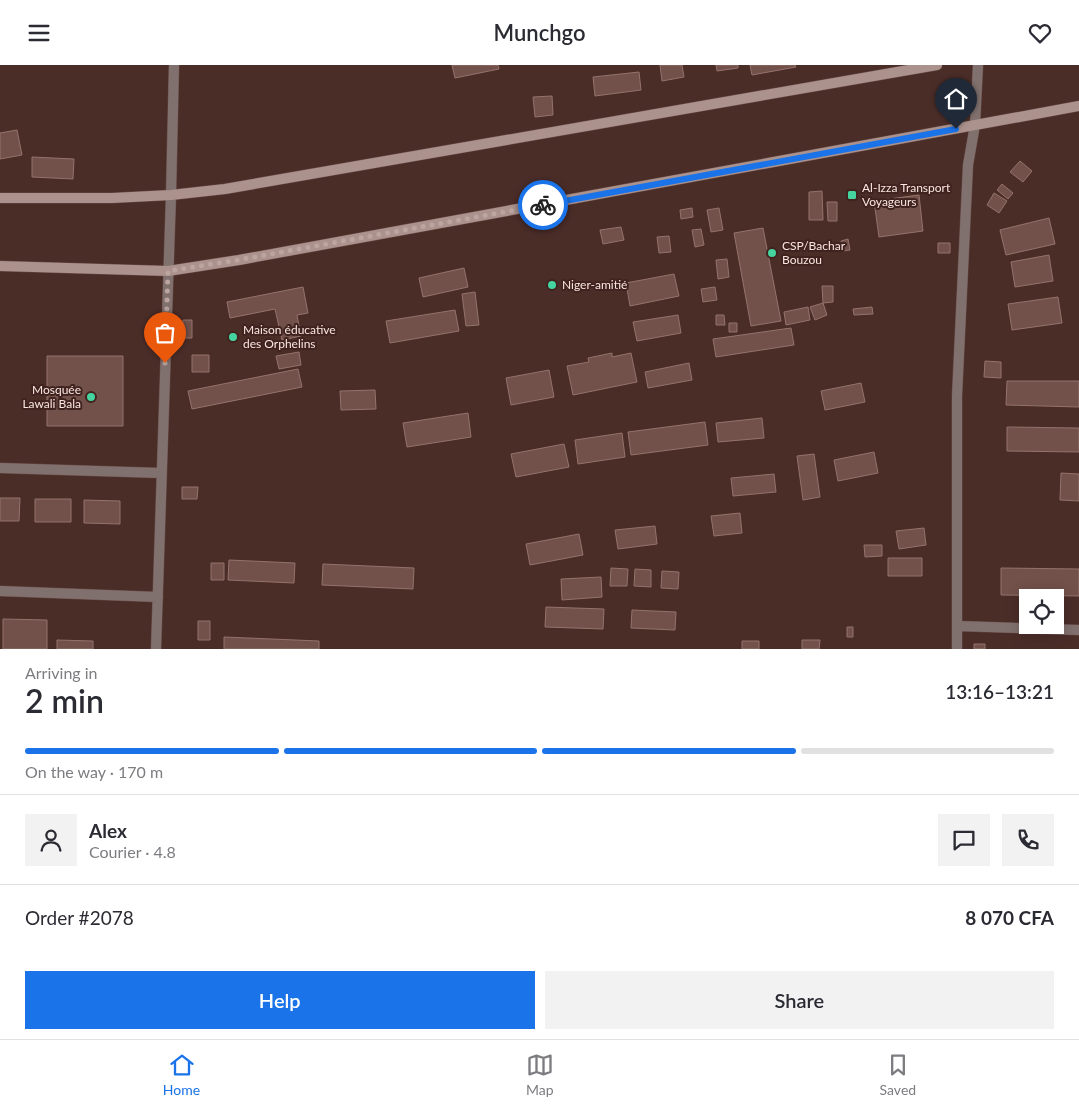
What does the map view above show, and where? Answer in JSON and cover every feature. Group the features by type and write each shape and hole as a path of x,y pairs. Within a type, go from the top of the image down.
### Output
{"street":[{"path":"156,649 174,65"},
{"path":"0,198 112,198 171,195 225,189 937,65"},
{"path":"957,649 957,396 968,165 976,125 978,65"},
{"path":"0,266 168,271 238,260 1079,106"},
{"path":"0,469 161,473"},
{"path":"0,591 158,597"},
{"path":"958,626 1079,630"}],"building":[{"path":"452,65 498,65 499,69 455,78"},
{"path":"660,65 682,65 684,77 662,81"},
{"path":"716,65 738,65 738,68 717,71"},
{"path":"750,65 795,65 796,67 752,75"},
{"path":"639,72 641,90 595,96 593,77"},
{"path":"552,96 553,115 535,117 533,97"},
{"path":"17,130 22,155 0,159 0,133"},
{"path":"32,157 74,159 73,179 32,177"},
{"path":"1020,161 1032,171 1023,182 1010,172"},
{"path":"1002,184 1013,193 1008,199 997,190"},
{"path":"822,191 823,220 809,220 809,192"},
{"path":"994,193 1007,201 999,213 987,205"},
{"path":"919,195 923,231 879,237 874,201"},
{"path":"827,202 837,202 837,221 828,221"},
{"path":"692,208 693,217 681,219 680,210"},
{"path":"719,208 723,230 711,232 707,210"},
{"path":"1049,218 1055,244 1006,255 1000,230"},
{"path":"621,227 624,240 603,244 600,230"},
{"path":"763,228 781,321 751,326 734,233"},
{"path":"701,229 704,245 695,247 692,230"},
{"path":"669,236 671,252 659,253 657,237"},
{"path":"848,239 850,250 843,251 841,241"},
{"path":"938,243 950,243 950,253 938,253"},
{"path":"1049,255 1053,281 1015,287 1011,262"},
{"path":"727,259 729,277 718,279 716,260"},
{"path":"464,268 468,287 423,297 419,278"},
{"path":"674,274 679,296 630,306 626,283"},
{"path":"822,286 833,286 833,302 823,303"},
{"path":"303,287 308,313 297,315 301,336 282,340 275,309 230,318 227,302"},
{"path":"715,287 717,300 703,302 701,289"},
{"path":"475,292 479,325 466,326 462,294"},
{"path":"1058,297 1062,323 1012,330 1008,304"},
{"path":"823,303 827,315 815,320 810,307"},
{"path":"808,307 810,320 786,325 784,312"},
{"path":"872,307 873,314 854,315 853,309"},
{"path":"455,310 459,331 390,343 386,321"},
{"path":"678,315 681,333 637,341 633,322"},
{"path":"716,315 724,315 725,325 716,325"},
{"path":"183,320 192,320 192,338 183,338"},
{"path":"729,323 737,323 737,332 729,332"},
{"path":"791,328 794,345 716,357 713,339"},
{"path":"299,352 301,365 279,369 276,356"},
{"path":"612,353 612,357 631,353 637,382 573,395 567,366 589,362 588,358"},
{"path":"192,355 209,355 209,372 192,372"},
{"path":"47,356 123,356 123,426 47,426"},
{"path":"985,361 1001,362 1001,378 984,377"},
{"path":"689,363 692,380 648,388 645,372"},
{"path":"298,369 302,387 192,409 188,391"},
{"path":"549,370 554,397 511,405 506,378"},
{"path":"1007,381 1079,381 1079,407 1006,405"},
{"path":"861,383 865,402 825,410 821,391"},
{"path":"375,390 376,409 341,410 340,391"},
{"path":"468,413 471,437 407,447 403,423"},
{"path":"762,418 764,438 718,442 716,423"},
{"path":"705,422 708,445 631,455 628,432"},
{"path":"1007,427 1079,428 1079,452 1007,451"},
{"path":"622,433 625,457 578,464 575,440"},
{"path":"564,444 569,467 516,477 511,454"},
{"path":"874,452 878,473 838,481 834,460"},
{"path":"814,454 820,497 803,500 797,456"},
{"path":"1061,473 1079,474 1079,501 1060,500"},
{"path":"774,474 776,492 733,496 731,478"},
{"path":"182,487 198,487 197,499 182,499"},
{"path":"0,498 20,498 19,521 0,521"},
{"path":"35,499 71,499 71,522 35,522"},
{"path":"84,500 120,501 120,524 84,523"},
{"path":"740,513 742,533 714,536 711,516"},
{"path":"655,526 657,544 618,549 615,530"},
{"path":"924,528 926,545 899,549 896,531"},
{"path":"579,534 583,555 530,565 526,544"},
{"path":"864,545 882,545 882,556 865,557"},
{"path":"888,558 922,558 922,576 888,576"},
{"path":"229,560 295,563 294,583 228,580"},
{"path":"211,563 224,563 224,580 211,580"},
{"path":"323,564 414,568 413,589 322,585"},
{"path":"611,568 628,569 627,586 610,586"},
{"path":"1001,568 1079,569 1079,596 1064,596 1064,589 1019,589 1019,595 1001,595"},
{"path":"635,569 651,570 651,587 634,586"},
{"path":"662,571 679,572 678,589 661,588"},
{"path":"601,577 602,597 562,600 561,579"},
{"path":"546,607 604,609 603,629 545,627"},
{"path":"632,610 676,612 675,630 631,628"},
{"path":"3,619 47,620 47,649 3,649"},
{"path":"198,621 210,621 210,640 198,640"},
{"path":"847,627 853,627 853,637 847,637"},
{"path":"224,637 319,641 319,649 224,649"},
{"path":"57,640 93,641 93,649 57,649"},
{"path":"802,640 820,640 819,649 802,649"},
{"path":"742,641 759,641 759,649 742,649"},
{"path":"974,644 985,644 985,649 974,649"}],"way so far":[{"path":"165,363 168,271 543,205"}],"place":[{"name":"Al-Izza Transport Voyageurs","path":"852,195"},
{"name":"CSP/Bachar Bouzou","path":"772,253"},
{"name":"Niger-amitié","path":"552,285"},
{"name":"Maison éducative des Orphelins","path":"233,337"},
{"name":"Mosquée Lawali Bala","path":"91,397"}],"route":[{"path":"543,205 956,129"}]}
